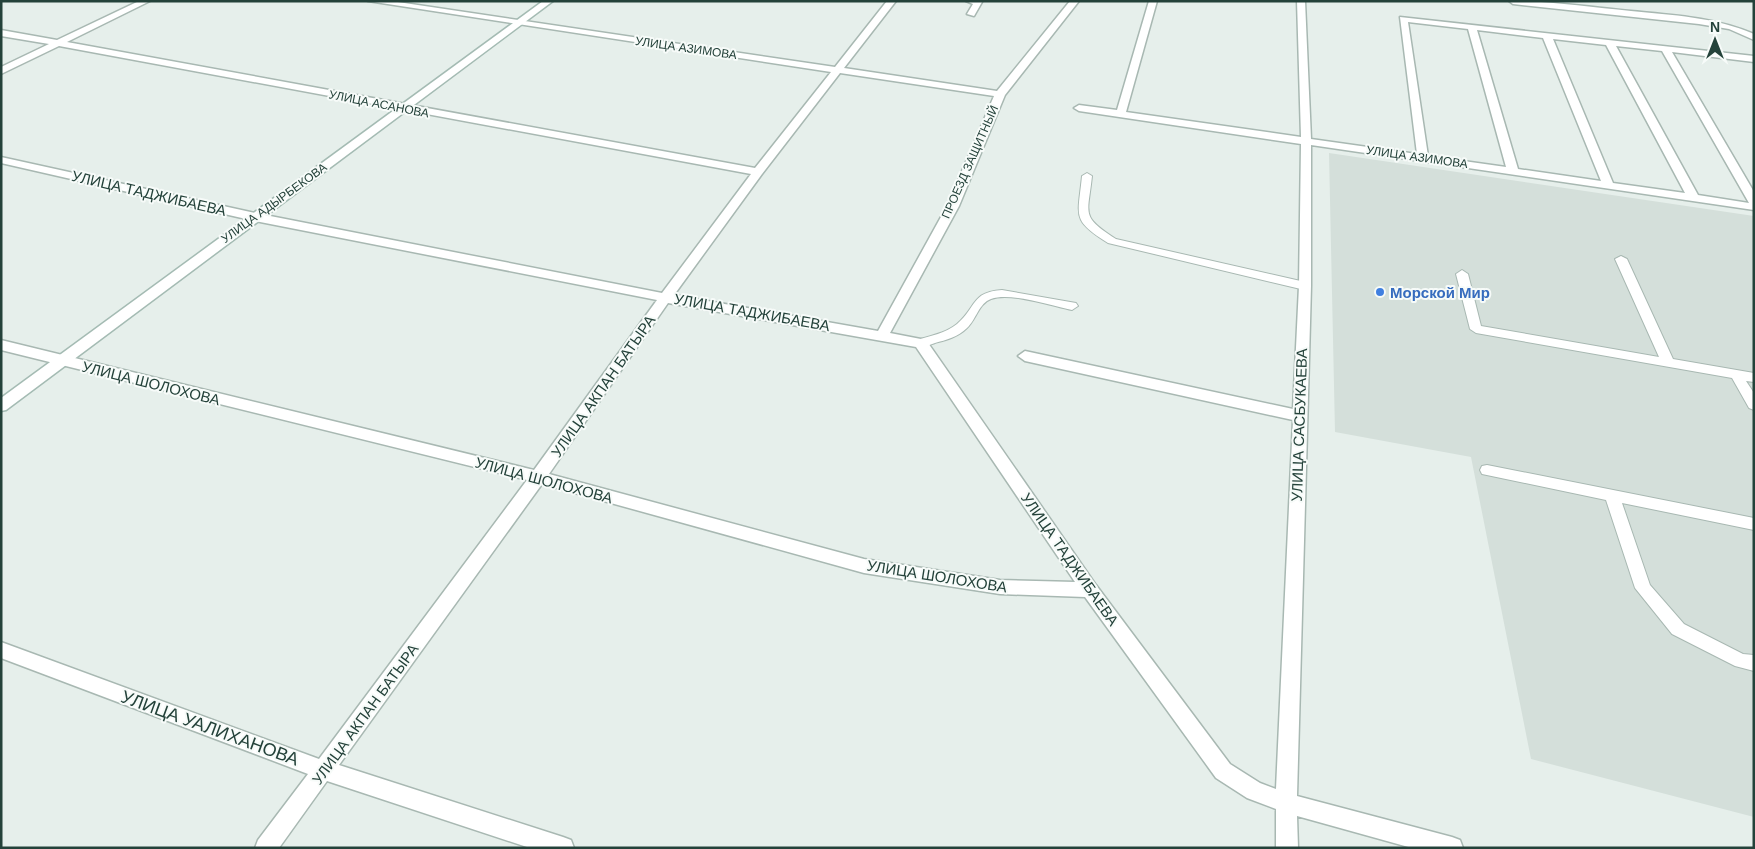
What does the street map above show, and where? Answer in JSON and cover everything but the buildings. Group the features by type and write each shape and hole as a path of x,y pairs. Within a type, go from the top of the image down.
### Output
{"street":[{"path":"1,71 146,1"},
{"name":"УЛИЦА АЗИМОВА","path":"372,1 1000,94"},
{"name":"УЛИЦА АДЫРБЕКОВА","path":"1,406 549,1"},
{"name":"УЛИЦА АКПАН БАТЫРА","path":"266,848 538,477 665,298 758,172 892,1"},
{"path":"970,1 978,2 971,14"},
{"name":"ПРОЕЗД ЗАЩИТНЫЙ","path":"883,334 953,206 1000,94 1075,1"},
{"path":"1121,113 1154,1"},
{"name":"УЛИЦА САСБУКАЕВА","path":"1287,848 1286,803 1304,286 1306,141 1301,1"},
{"path":"1513,1 1700,22 1731,27 1754,37"},
{"path":"1423,158 1403,19 1754,59"},
{"path":"1472,27 1513,172"},
{"name":"УЛИЦА АСАНОВА","path":"1,33 402,109 758,172"},
{"path":"1546,36 1609,186"},
{"path":"1610,43 1694,199"},
{"path":"1665,49 1754,202"},
{"name":"УЛИЦА АЗИМОВА","path":"1079,108 1754,207"},
{"name":"УЛИЦА ТАДЖИБАЕВА","path":"1,160 255,217 665,298 883,334 921,343 1090,590 1223,771 1254,791 1286,803 1452,848"},
{"name":"УЛИЦА ШОЛОХОВА","path":"1,345 538,477 864,566 1000,587 1090,590"},
{"path":"1025,356 1300,416"},
{"name":"УЛИЦА УАЛИХАНОВА","path":"1,650 323,770 563,848"}],"lane":[{"path":"1088,176 1083,216 1090,227 1112,241 1304,286"},
{"path":"1621,259 1669,364"},
{"path":"1462,274 1476,329 1754,378"},
{"path":"921,343 948,334 961,327 984,297 992,295 1008,294 1072,306"},
{"path":"1736,375 1754,405"},
{"path":"1486,470 1754,524"},
{"path":"1612,495 1643,588 1678,629 1741,661 1754,663"}],"shaded area":[{"path":"1329,153 1754,216 1754,817 1531,759 1471,457 1335,432"}],"place":[{"name":"Морской Мир","path":"1380,292"}]}
